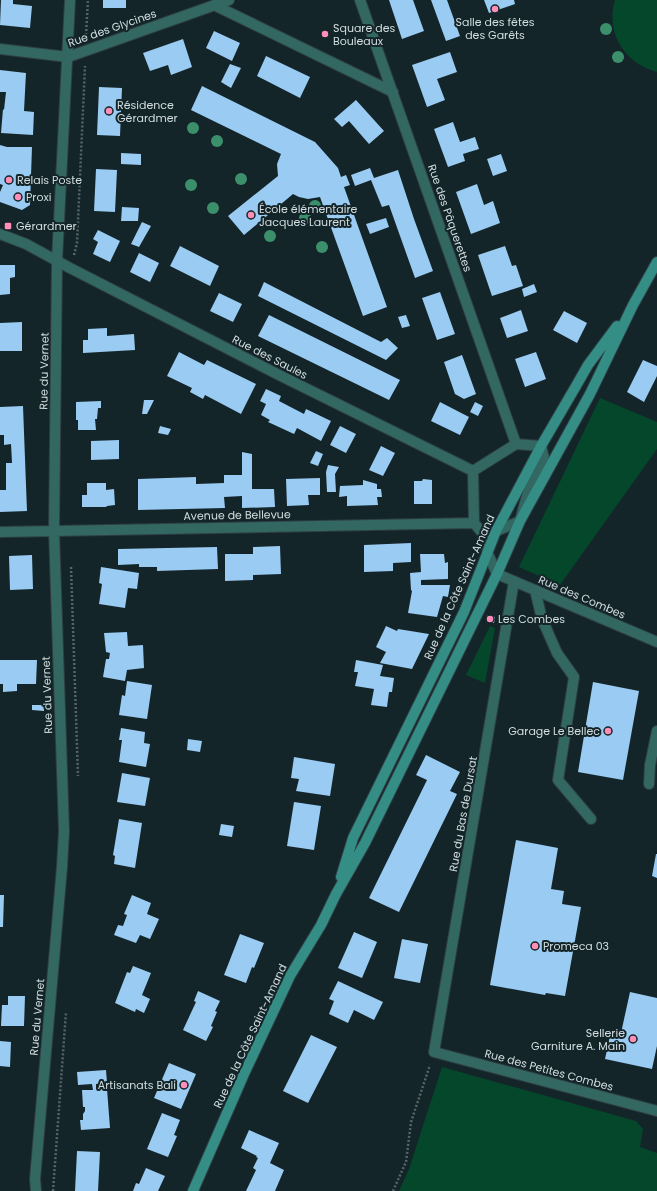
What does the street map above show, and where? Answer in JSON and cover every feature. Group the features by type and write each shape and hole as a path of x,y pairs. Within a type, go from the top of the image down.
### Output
{"main road":[{"path":"633,305 657,262"},
{"name":"Rue de la Côte Saint-Amand","path":"336,894 353,838 464,612 496,531 541,446 588,365 633,305"},
{"name":"Rue de la Côte Saint-Amand","path":"193,1191 244,1074 290,976 321,925 336,894 365,844 497,574 520,521 590,394 633,305"}],"street":[{"name":"Rue du Vernet","path":"36,1191 35,1179 64,831 54,531 57,261 70,0"},
{"name":"Rue des Glycines","path":"0,48 68,56 229,0"},
{"name":"Rue des Pâquerettes","path":"360,0 516,444"},
{"path":"214,5 393,92"},
{"path":"0,234 26,244 57,261"},
{"name":"Rue des Saules","path":"57,261 277,374 473,471"},
{"path":"485,536 520,521 530,481 544,458 541,446 516,444 473,471 474,523 485,536 488,554 497,574"},
{"name":"Avenue de Bellevue","path":"0,532 474,523"},
{"name":"Rue des Combes","path":"497,574 657,642"},
{"name":"Rue du Bas de Dursat","path":"434,1052 514,581"},
{"path":"535,590 542,619 548,633 557,653 574,677 558,780 591,819"},
{"path":"649,784 650,764 657,731"},
{"name":"Rue des Petites Combes","path":"434,1052 657,1111"}],"path":[{"path":"70,268 76,243 88,0"},
{"path":"393,1191 406,1162 411,1122 434,1052"}],"green space":[{"path":"615,0 657,0 657,72 636,62 620,45 615,35 613,24"},
{"path":"600,398 657,422 657,449 560,585 519,567"},
{"path":"490,626 495,628 485,683 466,675"},
{"path":"442,1067 636,1121 643,1129 640,1147 657,1153 657,1191 399,1191 409,1169"}],"building":[{"path":"1,0 13,0 13,4 32,6 30,28 0,25"},
{"path":"103,0 126,0 126,8 103,8"},
{"path":"389,0 413,0 424,31 402,39"},
{"path":"431,0 447,0 460,36 446,41"},
{"name":"Salle des fêtes des Garêts","path":"484,0 514,0 515,4 489,13"},
{"path":"214,31 240,43 232,61 206,48"},
{"path":"183,39 192,67 171,75 168,65 150,71 143,53"},
{"path":"450,52 457,72 437,79 445,100 427,107 412,65"},
{"path":"266,56 310,77 300,98 257,76"},
{"path":"230,64 241,68 231,88 221,82"},
{"path":"0,70 26,73 24,111 34,112 33,135 1,133 6,92 0,92"},
{"path":"202,86 315,142 338,168 341,177 346,175 350,185 344,187 387,307 363,316 320,197 308,199 293,194 244,235 228,216 278,176 277,164 281,154 191,110"},
{"name":"Résidence Gérardmer","path":"99,87 122,88 120,136 97,135"},
{"path":"356,100 384,131 369,144 349,121 342,127 334,119"},
{"path":"453,122 460,142 475,137 479,149 463,154 465,161 448,167 434,129"},
{"path":"0,145 7,147 32,147 30,205 22,210 0,202 0,192 3,185 0,184"},
{"path":"121,153 141,154 141,165 121,164"},
{"path":"501,154 507,171 493,176 487,159"},
{"path":"370,168 374,178 398,170 433,271 415,278 389,205 382,207 371,180 355,186 351,175"},
{"path":"96,169 117,170 115,212 94,211"},
{"path":"477,184 484,205 493,201 500,223 471,234 456,192"},
{"path":"122,207 139,208 138,221 121,221"},
{"path":"386,218 389,227 370,234 366,224"},
{"path":"142,222 151,226 139,247 131,244"},
{"path":"98,230 120,241 110,262 93,254 98,242 93,239"},
{"path":"180,246 219,266 210,286 170,266"},
{"path":"505,246 512,266 516,265 523,286 492,296 478,255"},
{"path":"139,253 159,263 150,282 130,272"},
{"path":"0,265 15,265 15,277 10,278 10,294 0,295"},
{"path":"264,282 381,342 387,338 398,348 386,360 258,296"},
{"path":"534,284 537,292 524,297 522,289"},
{"path":"440,292 455,334 437,340 422,298"},
{"path":"219,293 242,304 233,322 210,311"},
{"path":"521,310 528,331 507,338 500,318"},
{"path":"564,311 587,323 577,343 553,330"},
{"path":"269,315 400,380 389,400 258,336"},
{"path":"406,315 410,326 402,328 398,317"},
{"path":"22,322 22,351 0,351 0,323"},
{"path":"107,328 107,336 134,334 135,350 83,353 83,340 88,340 88,329"},
{"path":"179,352 204,365 207,360 256,384 241,414 205,395 203,399 190,392 192,388 167,376"},
{"path":"536,352 546,379 525,387 515,359"},
{"path":"462,355 476,394 464,399 455,394 444,362"},
{"path":"643,360 657,366 657,376 644,402 627,392"},
{"path":"266,389 281,396 279,401 304,414 306,409 331,421 321,441 297,428 294,434 268,422 270,420 261,415 266,404 260,401"},
{"path":"144,400 154,400 147,414 142,414"},
{"path":"101,401 101,408 98,408 97,419 95,419 96,430 78,430 78,420 76,420 76,402"},
{"path":"440,402 469,417 460,435 431,421"},
{"path":"475,402 483,406 478,416 470,412"},
{"path":"23,406 27,511 0,512 0,490 6,490 6,463 12,463 11,444 4,445 4,435 0,435 0,407"},
{"path":"160,426 171,429 168,435 158,433"},
{"path":"340,426 356,434 346,453 330,445"},
{"path":"119,440 119,459 91,460 91,441"},
{"path":"381,446 395,453 383,476 369,470"},
{"path":"316,451 323,454 318,466 310,463"},
{"path":"242,452 252,454 252,489 274,489 275,507 242,508 242,496 224,497 225,508 138,510 138,479 196,477 196,484 224,483 224,475 242,475"},
{"path":"328,465 339,467 335,474 336,492 327,492 326,472"},
{"path":"320,478 320,495 308,495 309,505 287,506 286,479"},
{"path":"423,479 432,480 432,504 414,504 414,481 422,481"},
{"path":"363,480 377,484 377,489 381,489 382,497 377,497 378,505 347,506 347,496 339,497 340,486 363,485"},
{"path":"87,483 106,483 106,490 114,489 115,505 106,507 82,507 82,495 87,495"},
{"path":"411,543 411,562 393,563 393,571 364,572 364,545"},
{"path":"280,546 281,574 253,575 253,580 225,581 225,554 253,554 253,547"},
{"path":"217,547 218,569 157,571 157,567 139,567 139,564 118,565 118,549"},
{"path":"420,554 444,554 445,563 448,562 448,579 421,580 421,585 450,585 448,597 443,596 437,617 408,613 412,591 410,573 421,572"},
{"path":"32,555 33,589 10,590 9,556"},
{"path":"101,567 139,573 137,589 128,588 125,608 99,604 102,584 99,583"},
{"name":"Les Combes","path":"487,615 495,617 494,623 486,621"},
{"path":"386,626 397,631 398,629 429,634 412,669 380,663 386,652 376,647"},
{"path":"127,632 128,646 143,645 144,668 127,670 125,681 103,677 106,659 109,659 110,653 106,652 104,633"},
{"path":"0,660 37,660 36,684 17,684 17,691 3,692 3,684 0,684"},
{"path":"356,660 383,665 380,676 394,678 392,692 389,692 387,707 371,705 374,689 355,686 358,672 354,672"},
{"path":"127,681 152,685 147,719 119,715 122,695 125,696"},
{"name":"Garage Le Bellec","path":"593,682 639,691 623,780 578,772"},
{"path":"32,705 44,705 44,711 32,710"},
{"path":"121,728 145,732 144,743 150,744 146,767 119,762 122,740 119,740"},
{"path":"188,739 202,741 200,752 187,750"},
{"path":"426,755 460,772 450,791 457,794 399,912 369,898 427,780 416,775"},
{"path":"294,757 335,764 330,796 296,791 299,779 291,778"},
{"path":"122,773 150,778 145,806 117,802"},
{"path":"294,802 321,806 314,850 287,846"},
{"path":"119,819 142,823 135,868 114,864 115,856 113,855"},
{"path":"221,824 234,826 232,837 219,835"},
{"name":"Promeca 03","path":"516,840 558,848 551,889 564,891 562,904 581,907 565,996 546,993 545,995 490,985"},
{"path":"657,854 657,878 652,876"},
{"path":"0,895 4,895 3,927 0,927"},
{"path":"132,895 151,903 147,914 159,919 150,939 140,935 136,943 114,935 118,925 123,926 127,915 124,914"},
{"path":"354,932 377,942 362,978 338,968"},
{"path":"240,934 264,943 246,983 224,975"},
{"path":"402,939 428,944 420,983 394,978"},
{"path":"133,966 151,973 142,995 150,999 144,1013 136,1009 135,1012 115,1003 127,972 130,973"},
{"path":"338,981 383,1002 374,1020 354,1010 348,1023 329,1014 334,1001 329,999"},
{"path":"198,991 220,1001 215,1011 217,1012 211,1026 213,1027 206,1041 183,1030 196,1002 194,1001"},
{"name":"Sellerie Garniture A. Main","path":"630,992 657,998 657,1046 652,1069 605,1059 611,1031 621,1033"},
{"path":"8,996 25,996 24,1026 1,1026 2,1005 8,1005"},
{"path":"311,1035 337,1047 308,1103 283,1091"},
{"path":"0,1041 11,1042 10,1067 0,1066"},
{"path":"169,1063 196,1074 181,1109 154,1098"},
{"path":"106,1070 107,1083 96,1084 96,1089 107,1089 110,1128 81,1130 80,1120 83,1120 83,1114 85,1111 85,1107 83,1107 82,1090 93,1090 92,1084 78,1085 77,1072"},
{"path":"162,1113 180,1120 174,1135 177,1136 168,1157 147,1149"},
{"path":"249,1130 279,1143 270,1163 284,1170 275,1191 246,1191 256,1170 253,1168 258,1158 256,1157 257,1156 241,1148"},
{"path":"77,1151 100,1152 98,1191 75,1191"},
{"path":"146,1168 165,1176 158,1191 133,1191 136,1183 139,1184"}],"place":[{"name":"Salle des fêtes des Garêts","path":"495,9"},
{"name":"Square des Bouleaux","path":"325,34"},
{"name":"Résidence Gérardmer","path":"109,111"},
{"name":"Relais Poste","path":"9,180"},
{"name":"Proxi","path":"18,197"},
{"name":"École élémentaire Jacques Laurent","path":"251,215"},
{"name":"Gérardmer","path":"8,226"},
{"name":"Les Combes","path":"490,619"},
{"name":"Garage Le Bellec","path":"608,731"},
{"name":"Promeca 03","path":"535,946"},
{"name":"Sellerie Garniture A. Main","path":"633,1039"},
{"name":"Artisanats Bali","path":"184,1085"}]}
